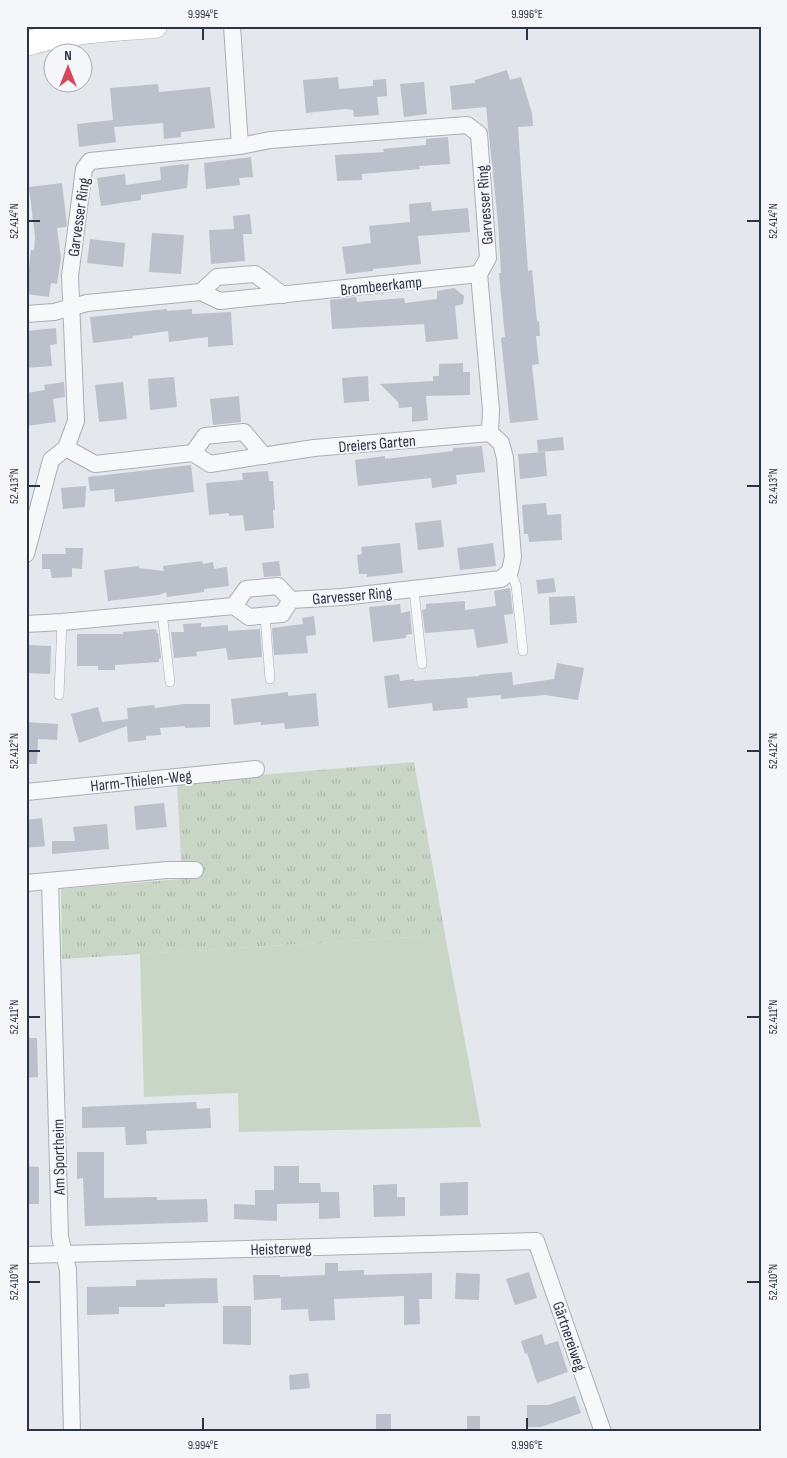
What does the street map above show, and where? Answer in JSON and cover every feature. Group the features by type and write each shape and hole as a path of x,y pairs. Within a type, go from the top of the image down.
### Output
{"street":[{"path":"26,44 42,39 97,30 155,26"},
{"path":"232,26 240,146"},
{"name":"Garvesser Ring","path":"26,554 51,460 66,448 76,421 70,276 84,169 90,161 240,146 270,140 467,125 479,134 480,143 488,258 479,274 491,410 490,433"},
{"path":"201,292 217,277 255,274 283,295"},
{"name":"Brombeerkamp","path":"71,306 87,302 201,292 220,301 479,274"},
{"path":"26,314 54,312 71,306"},
{"path":"66,448 95,464 193,453 206,436 244,432 264,456"},
{"path":"490,433 501,443 505,458 513,557 510,571"},
{"name":"Dreiers Garten","path":"193,453 210,464 314,448 490,433"},
{"name":"Garvesser Ring","path":"234,606 246,589 278,586 291,600 342,598 502,579 510,571"},
{"name":"Garvesser Ring","path":"265,616 282,614 291,600"},
{"path":"26,624 234,606 249,616 265,616"},
{"name":"Harm-Thielen-Weg","path":"26,792 256,769"},
{"path":"26,883 167,870 195,870"},
{"name":"Am Sportheim","path":"50,881 60,1237 68,1270 72,1432"},
{"name":"Heisterweg","path":"26,1255 536,1241"},
{"name":"Gärtnereiweg","path":"536,1241 603,1432"}],"lane":[{"path":"510,571 516,585 523,651"},
{"name":"Garvesser Ring","path":"414,590 422,664"},
{"path":"162,612 170,682"},
{"path":"265,616 270,679"},
{"path":"58,694 62,622"}],"green space":[{"path":"414,762 445,935 62,959 61,889 182,879 177,782"},
{"path":"445,935 481,1127 239,1132 238,1093 144,1097 140,954"}],"building":[{"path":"507,70 510,80 521,77 532,113 533,126 518,127 528,271 532,270 540,336 536,336 539,364 532,365 538,420 510,423 501,338 505,337 499,273 501,273 498,223 486,107 452,110 450,86 475,83 475,80"},
{"path":"338,77 339,89 373,86 373,80 386,79 387,96 377,97 379,115 354,117 353,110 345,109 306,113 303,80"},
{"path":"424,82 427,114 404,117 400,84"},
{"path":"158,84 159,92 210,87 215,128 181,132 181,137 164,139 163,123 114,127 116,142 79,147 77,124 113,120 110,88"},
{"path":"448,137 450,164 419,166 420,169 362,174 362,180 337,181 335,155 384,152 383,149 426,145 426,139"},
{"path":"251,157 253,177 239,178 240,185 206,189 204,163"},
{"path":"189,164 187,188 141,195 141,200 101,206 97,178 125,174 126,185 161,180 160,167"},
{"path":"62,183 67,225 66,227 57,228 61,258 57,284 51,283 49,297 26,294 31,250 34,250 35,237 29,187"},
{"path":"431,202 432,211 468,208 470,232 418,236 421,264 346,274 342,247 371,243 369,226 410,222 409,204"},
{"path":"250,214 252,234 243,234 245,261 211,264 209,230 234,229 233,216"},
{"path":"152,233 184,235 181,274 149,272"},
{"path":"90,239 125,243 123,267 87,263"},
{"path":"454,288 464,296 463,304 455,306 458,339 426,342 424,324 332,329 330,300 356,297 357,302 404,298 405,303 437,299 437,291"},
{"path":"167,309 167,311 192,309 192,314 231,312 233,345 208,347 208,337 169,342 168,331 93,343 90,317"},
{"path":"56,328 57,344 50,345 52,366 26,368 26,331"},
{"path":"463,363 463,372 470,372 470,395 426,396 428,420 412,422 412,407 399,408 398,402 380,384 433,381 433,376 439,376 439,364"},
{"path":"368,376 369,401 344,403 342,378"},
{"path":"174,377 177,407 150,410 148,379"},
{"path":"64,382 65,397 53,399 56,422 26,426 26,393 45,390 44,385"},
{"path":"123,382 127,419 99,422 95,385"},
{"path":"239,396 241,422 213,425 210,399"},
{"path":"563,437 564,450 538,452 537,440"},
{"path":"482,446 485,472 456,475 457,484 432,488 431,478 358,486 355,460 385,456 385,459 453,451 453,448"},
{"path":"545,452 547,476 520,479 518,454"},
{"path":"191,465 194,492 115,502 114,489 90,491 88,477"},
{"path":"268,471 269,481 273,481 274,528 245,531 243,515 229,516 229,513 209,515 206,483 243,480 242,473"},
{"path":"86,486 85,507 63,509 61,488"},
{"path":"546,503 547,515 561,514 562,540 529,542 528,534 524,534 522,505"},
{"path":"441,520 444,547 418,550 415,523"},
{"path":"400,543 403,573 367,577 367,574 359,574 357,555 362,554 361,547"},
{"path":"493,543 496,566 460,570 457,548"},
{"path":"65,548 83,548 82,569 72,568 72,577 52,578 50,569 42,569 42,554 66,554"},
{"path":"202,561 203,564 213,562 214,569 227,567 229,586 204,589 204,592 167,597 166,592 159,595 108,601 104,570 139,566 139,568 164,571 163,566"},
{"path":"279,561 281,576 264,577 262,563"},
{"path":"554,578 556,592 538,594 536,580"},
{"path":"510,588 513,614 504,615 508,643 477,648 474,629 425,633 422,610 426,609 426,604 465,601 465,610 496,606 494,591"},
{"path":"575,596 577,623 550,625 549,597"},
{"path":"400,604 401,613 410,611 412,634 406,635 406,638 373,642 369,607"},
{"path":"314,616 316,635 306,636 308,653 274,655 272,628 303,624 302,618"},
{"path":"201,623 201,627 228,625 228,631 260,629 262,657 228,660 226,648 196,652 197,656 174,658 171,632 184,632 183,624"},
{"path":"156,629 161,658 159,662 115,665 115,670 98,670 98,666 77,666 77,634 123,634 123,632"},
{"path":"26,645 51,646 50,674 26,673"},
{"path":"557,663 584,668 578,700 545,695 501,699 501,695 467,698 468,708 433,711 432,703 388,708 384,676 399,674 400,681 414,679 414,681 512,672 513,685 554,679"},
{"path":"288,692 288,696 316,693 319,726 285,729 284,723 261,725 261,722 234,725 231,699"},
{"path":"184,704 210,704 210,727 160,728 161,735 146,736 146,740 128,742 127,726 79,743 71,714 98,707 102,722 128,719 127,708 154,705 155,708"},
{"path":"26,722 58,724 57,740 38,739 37,764 26,764"},
{"path":"164,803 167,827 136,830 134,806"},
{"path":"42,818 45,846 26,848 26,820"},
{"path":"107,824 109,849 52,854 52,841 75,841 73,827"},
{"path":"26,1038 37,1038 38,1077 26,1078"},
{"path":"196,1102 197,1109 210,1108 211,1128 146,1131 147,1144 126,1145 125,1127 82,1128 82,1107"},
{"path":"77,1152 104,1152 104,1198 157,1197 157,1200 207,1199 208,1222 85,1226 83,1178 77,1179"},
{"path":"26,1166 39,1167 39,1204 26,1204"},
{"path":"274,1166 299,1166 299,1183 320,1183 321,1192 339,1192 340,1218 319,1219 319,1203 277,1204 277,1221 234,1219 234,1204 255,1205 255,1190 274,1190"},
{"path":"468,1182 468,1215 440,1216 440,1183"},
{"path":"397,1184 397,1197 405,1197 405,1216 374,1217 373,1185"},
{"path":"325,1263 338,1263 338,1271 364,1270 364,1275 432,1273 432,1299 419,1299 420,1324 404,1325 404,1296 334,1299 335,1320 309,1321 308,1309 281,1310 281,1298 254,1300 253,1275 280,1275 280,1277 325,1275"},
{"path":"529,1272 537,1298 515,1305 506,1279"},
{"path":"456,1273 480,1274 479,1300 455,1299"},
{"path":"217,1278 218,1303 165,1304 165,1307 119,1307 119,1314 87,1315 87,1287 136,1286 136,1280"},
{"path":"223,1306 251,1306 251,1345 223,1344"},
{"path":"542,1334 545,1345 558,1341 568,1372 537,1383 521,1341"},
{"path":"308,1373 310,1388 290,1390 289,1375"},
{"path":"575,1396 581,1413 541,1427 527,1427 527,1405 548,1405"},
{"path":"376,1414 391,1414 391,1432 376,1432"},
{"path":"467,1416 480,1416 480,1430 467,1430"}]}
